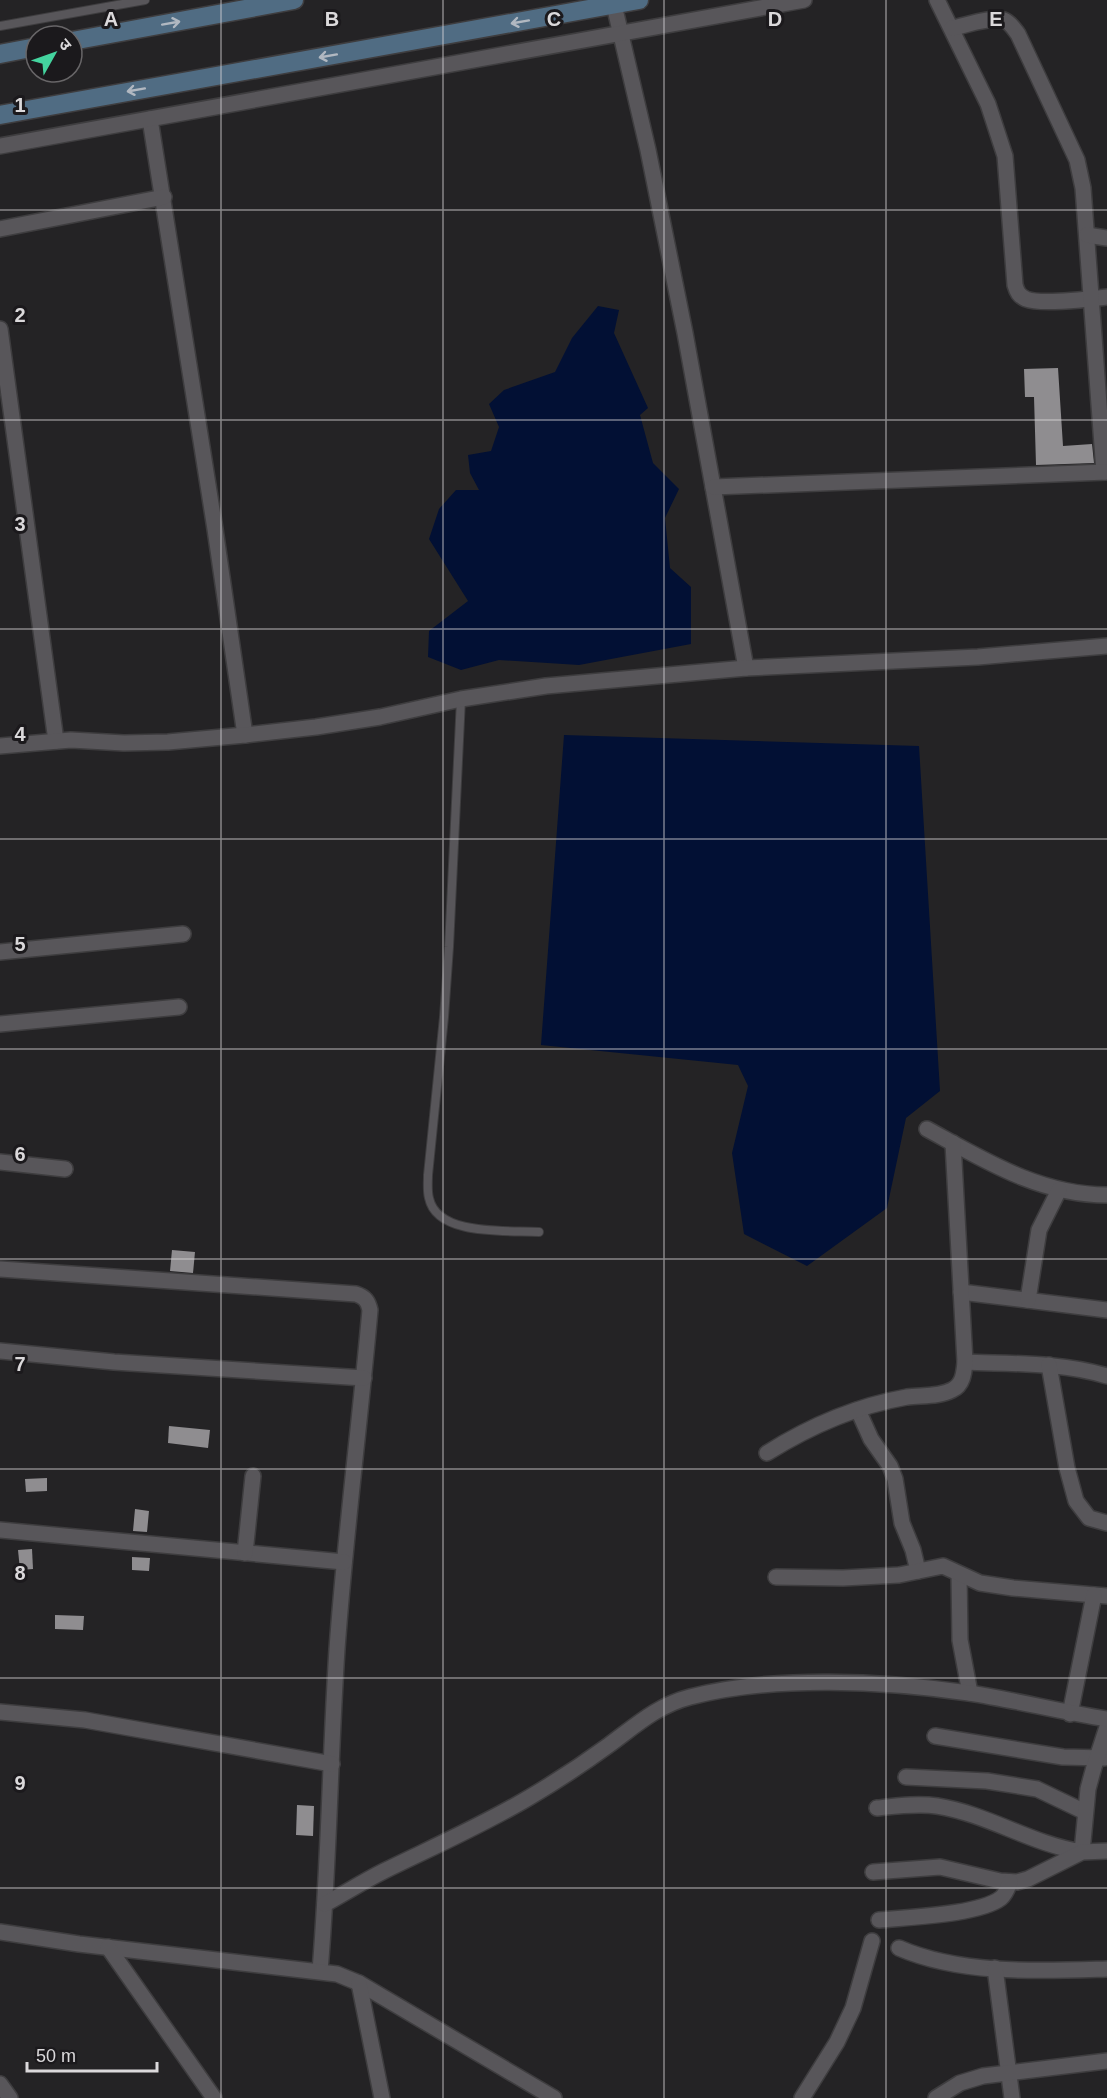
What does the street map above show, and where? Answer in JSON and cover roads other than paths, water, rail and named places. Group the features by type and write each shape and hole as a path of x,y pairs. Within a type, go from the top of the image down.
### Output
{"street":[{"path":"84,39 294,0"},
{"path":"0,115 639,0"},
{"path":"0,146 804,0"},
{"path":"937,0 988,104 1005,156 1015,285 1018,295 1028,300 1040,301 1107,297"},
{"path":"614,5 648,150 685,333 746,668"},
{"path":"713,487 1106,472 1083,188 1077,160 1018,34 1005,20 995,19 951,28"},
{"path":"0,54 24,49"},
{"path":"150,119 164,197 245,735"},
{"path":"0,230 164,197"},
{"path":"1087,235 1107,238"},
{"path":"0,329 56,741"},
{"path":"0,746 56,741 168,742 337,724 461,699 546,686 746,668 978,657 1107,646"},
{"path":"0,952 183,934"},
{"path":"0,1024 179,1007"},
{"path":"927,1129 1016,1175 1059,1190 1089,1195 1107,1195"},
{"path":"767,1453 818,1424 907,1397 940,1394 959,1385 964,1375 965,1362 953,1143"},
{"path":"0,1162 65,1169"},
{"path":"1028,1300 1040,1230 1059,1190"},
{"path":"0,1269 356,1294 364,1297 368,1303 370,1310 364,1378 337,1651 320,1971"},
{"path":"961,1292 1107,1310"},
{"path":"0,1351 137,1364 364,1378"},
{"path":"965,1362 1048,1365 1087,1370 1107,1376"},
{"path":"1048,1365 1067,1468 1076,1501 1089,1518 1107,1523"},
{"path":"858,1410 871,1439 890,1466 895,1479 902,1523 913,1550 918,1571"},
{"path":"245,1552 253,1476"},
{"path":"0,1530 344,1562"},
{"path":"776,1577 843,1578 899,1575 943,1566 980,1583 1100,1595 1070,1714"},
{"path":"959,1574 960,1640 970,1693"},
{"path":"325,1904 383,1871 474,1829 529,1797 581,1765 646,1717 669,1703 723,1690 812,1683 862,1683 970,1693 1070,1714 1107,1719"},
{"path":"0,1712 85,1719 332,1764"},
{"path":"1082,1852 1088,1789 1102,1758 1107,1727"},
{"path":"935,1736 1063,1757 1102,1758"},
{"path":"906,1776 987,1781 1037,1788 1085,1812"},
{"path":"877,1808 935,1805 970,1814 1051,1845 1082,1852 1107,1851"},
{"path":"873,1872 940,1867 1011,1882 1028,1879 1082,1852"},
{"path":"879,1920 972,1910 996,1902 1004,1896 1011,1882"},
{"path":"0,1932 337,1974 359,1983 554,2098"},
{"path":"802,2098 837,2043 853,2008 872,1941"},
{"path":"108,1947 214,2098"},
{"path":"899,1948 921,1958 951,1964 995,1968 1107,1969"},
{"path":"995,1968 1012,2098"},
{"path":"359,1983 382,2098"},
{"path":"936,2098 971,2079 1107,2061"},
{"path":"0,2084 10,2098"}],"lane":[{"path":"0,26 145,0"},
{"path":"461,699 449,948 428,1175 429,1200 441,1218 463,1228 538,1232"}],"water":[{"path":"598,306 619,310 614,333 648,408 640,415 653,463 679,489 665,518 670,568 691,587 691,644 579,665 499,660 461,670 428,657 429,631 468,601 429,539 439,509 456,490 479,490 470,473 468,455 491,451 499,427 489,404 504,390 555,372 572,338"},
{"path":"564,735 919,746 940,1091 906,1118 887,1208 807,1266 744,1234 732,1153 748,1086 738,1065 541,1045"}]}
